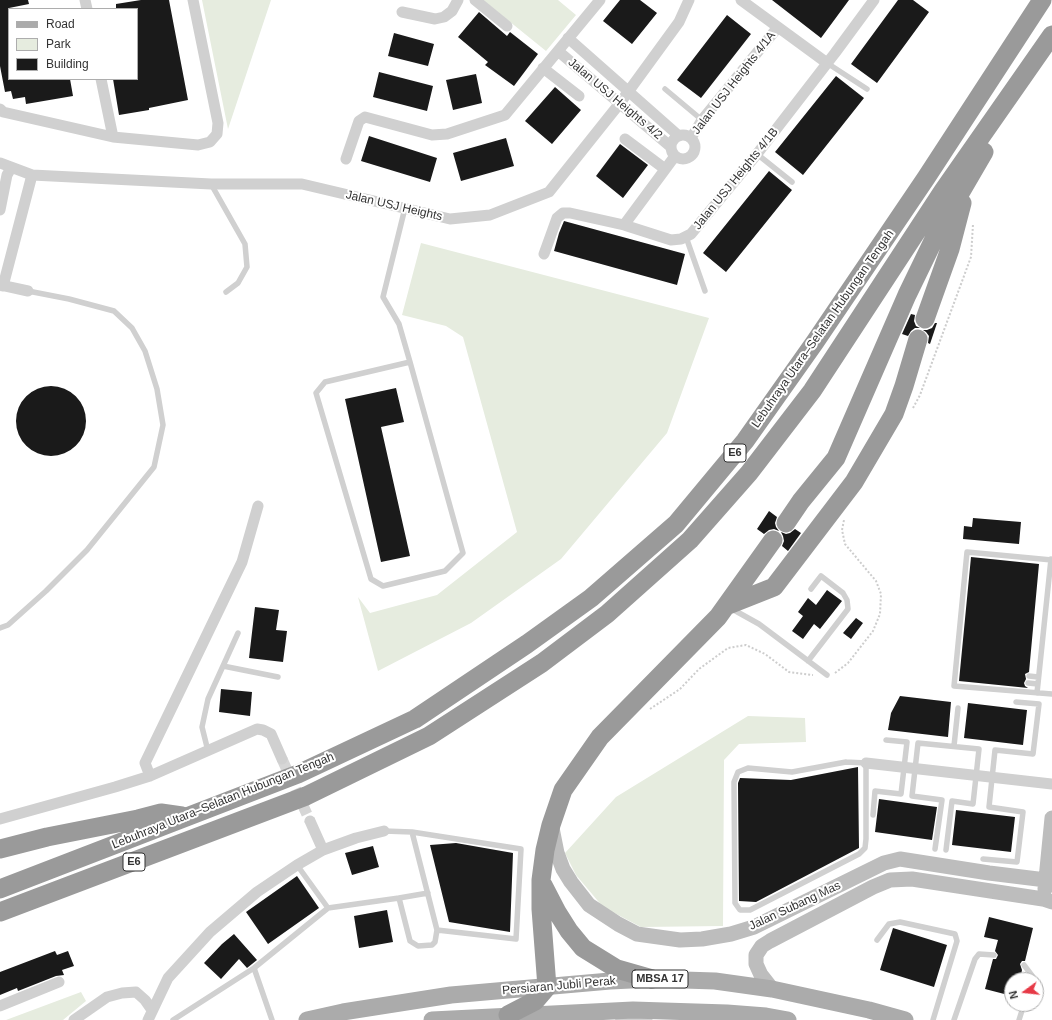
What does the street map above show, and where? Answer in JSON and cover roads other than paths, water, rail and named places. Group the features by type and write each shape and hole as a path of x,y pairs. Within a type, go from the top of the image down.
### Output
{"highway":[{"name":"Lebuhraya Utara–Selatan Hubungan Tengah","path":"0,889 298,774 415,719 527,644 591,598 676,524 745,442 926,178 1042,0"},
{"name":"Lebuhraya Utara–Selatan Hubungan Tengah","path":"0,912 306,796 429,736 542,663 607,614 690,540 749,473 812,391 943,192 1052,34"},
{"path":"786,523 801,501 836,458 906,295 938,231 1041,52"},
{"path":"925,319 950,249 967,182"},
{"path":"726,606 774,587 854,482 894,414 918,339"},
{"path":"508,1015 535,1001 547,987 541,909 541,880 545,850 563,790 600,737 718,617 773,540"},
{"path":"0,849 47,837 161,813 188,817"},
{"path":"541,880 557,912 569,931 583,948 617,969 652,979"}],"main road":[{"name":"Persiaran Jubli Perak","path":"307,1020 343,1012 451,995 610,981 652,979 715,981 772,989 869,1010 905,1020"},
{"name":"Persiaran Jubli Perak","path":"432,1020 508,1015 633,1010 727,1013 766,1016 788,1020"}],"street":[{"path":"0,109 3,112 113,137 198,145 210,142 218,134 218,123 193,0"},
{"path":"402,12 435,19 444,17 452,11 458,0"},
{"path":"475,0 507,26"},
{"path":"346,159 359,121 365,118 373,118 432,135 447,134 505,115 600,0"},
{"name":"Jalan USJ Heights","path":"0,163 32,175 211,184 302,184 450,219 490,216 549,192 620,103 679,22 689,0"},
{"path":"741,0 827,63"},
{"name":"Jalan USJ Heights 4/1B","path":"544,254 557,218 563,214 570,213 624,225 671,240 681,239 691,234 757,154 874,0"},
{"name":"Jalan USJ Heights 4/1A","path":"690,138 702,120 778,27"},
{"name":"Jalan USJ Heights 4/2","path":"568,38 679,136"},
{"name":"Jalan USJ Heights 4/2","path":"558,51 620,103 673,152"},
{"path":"544,68 579,96"},
{"path":"101,80 113,137"},
{"path":"624,225 666,169 673,152 674,141 679,136 683,136 690,138 695,144 694,152 686,159 682,159 673,152"},
{"path":"625,139 666,169"},
{"path":"0,210 7,175 10,168"},
{"path":"28,291 1,286 32,175"},
{"path":"150,776 145,763 242,562 258,506"},
{"path":"0,819 150,776 208,752 257,729 271,734 282,759"},
{"path":"866,763 1052,784"},
{"name":"Jalan Subang Mas","path":"772,989 761,975 756,964 756,955 762,946 890,880 912,879 1048,900 1052,818"},
{"path":"310,821 323,850"},
{"name":"Jalan Subang Mas","path":"551,826 557,853 563,869 589,905 618,924 637,934 680,940 702,939 731,934 754,927 884,863 900,858 989,873 1049,881"},
{"path":"150,1015 168,978 210,932 257,892 323,850 356,838 384,831"},
{"path":"989,873 992,880 1004,893"},
{"path":"0,1006 59,982"},
{"path":"74,1020 107,997 122,993 136,992 145,1000 150,1015"},
{"path":"576,1012 647,1020"}],"lane":[{"path":"827,63 867,89"},
{"path":"665,88 702,120"},
{"path":"757,154 792,182"},
{"path":"211,184 245,244 247,268 238,283 226,292"},
{"path":"404,208 383,297 399,324 410,362 463,553 445,571 383,586 371,579 316,393 325,382 410,362"},
{"path":"686,236 705,291"},
{"path":"0,628 8,625 46,591 87,550 154,467 164,425 157,389 145,351 132,328 114,311 69,299 28,291"},
{"path":"1037,693 1051,559 967,552 954,686 1037,693 1052,694"},
{"path":"808,661 848,609 847,600 843,593 821,576 810,589"},
{"path":"726,606 759,624 827,675"},
{"path":"208,752 202,727 208,699 238,633"},
{"path":"223,666 278,677"},
{"path":"1029,676 1038,677"},
{"path":"1028,683 1038,684"},
{"path":"983,859 1018,862 1023,812 989,807 995,750 1033,754 1039,704 1016,702"},
{"path":"954,746 958,708"},
{"path":"886,740 907,742 912,796 942,800 935,849"},
{"path":"873,815 875,791 901,794 918,743 979,748 973,804 952,801 946,850"},
{"path":"846,762 866,763 866,839 865,848 860,854 750,910 740,910 735,903 734,782 738,772 748,768 792,772 846,762"},
{"path":"384,831 412,832 521,849 516,939 437,930"},
{"path":"399,898 410,941 418,946 432,946 435,942 437,930 412,832"},
{"path":"298,865 328,908"},
{"path":"173,1020 254,968 328,908 428,893"},
{"path":"877,940 889,924 900,922 955,934 957,941 933,1020"},
{"path":"954,1020 975,959 979,954 994,955"},
{"path":"1024,965 1029,972"},
{"path":"254,968 272,1020"}],"tunnel":[{"path":"282,759 310,821"}]}
